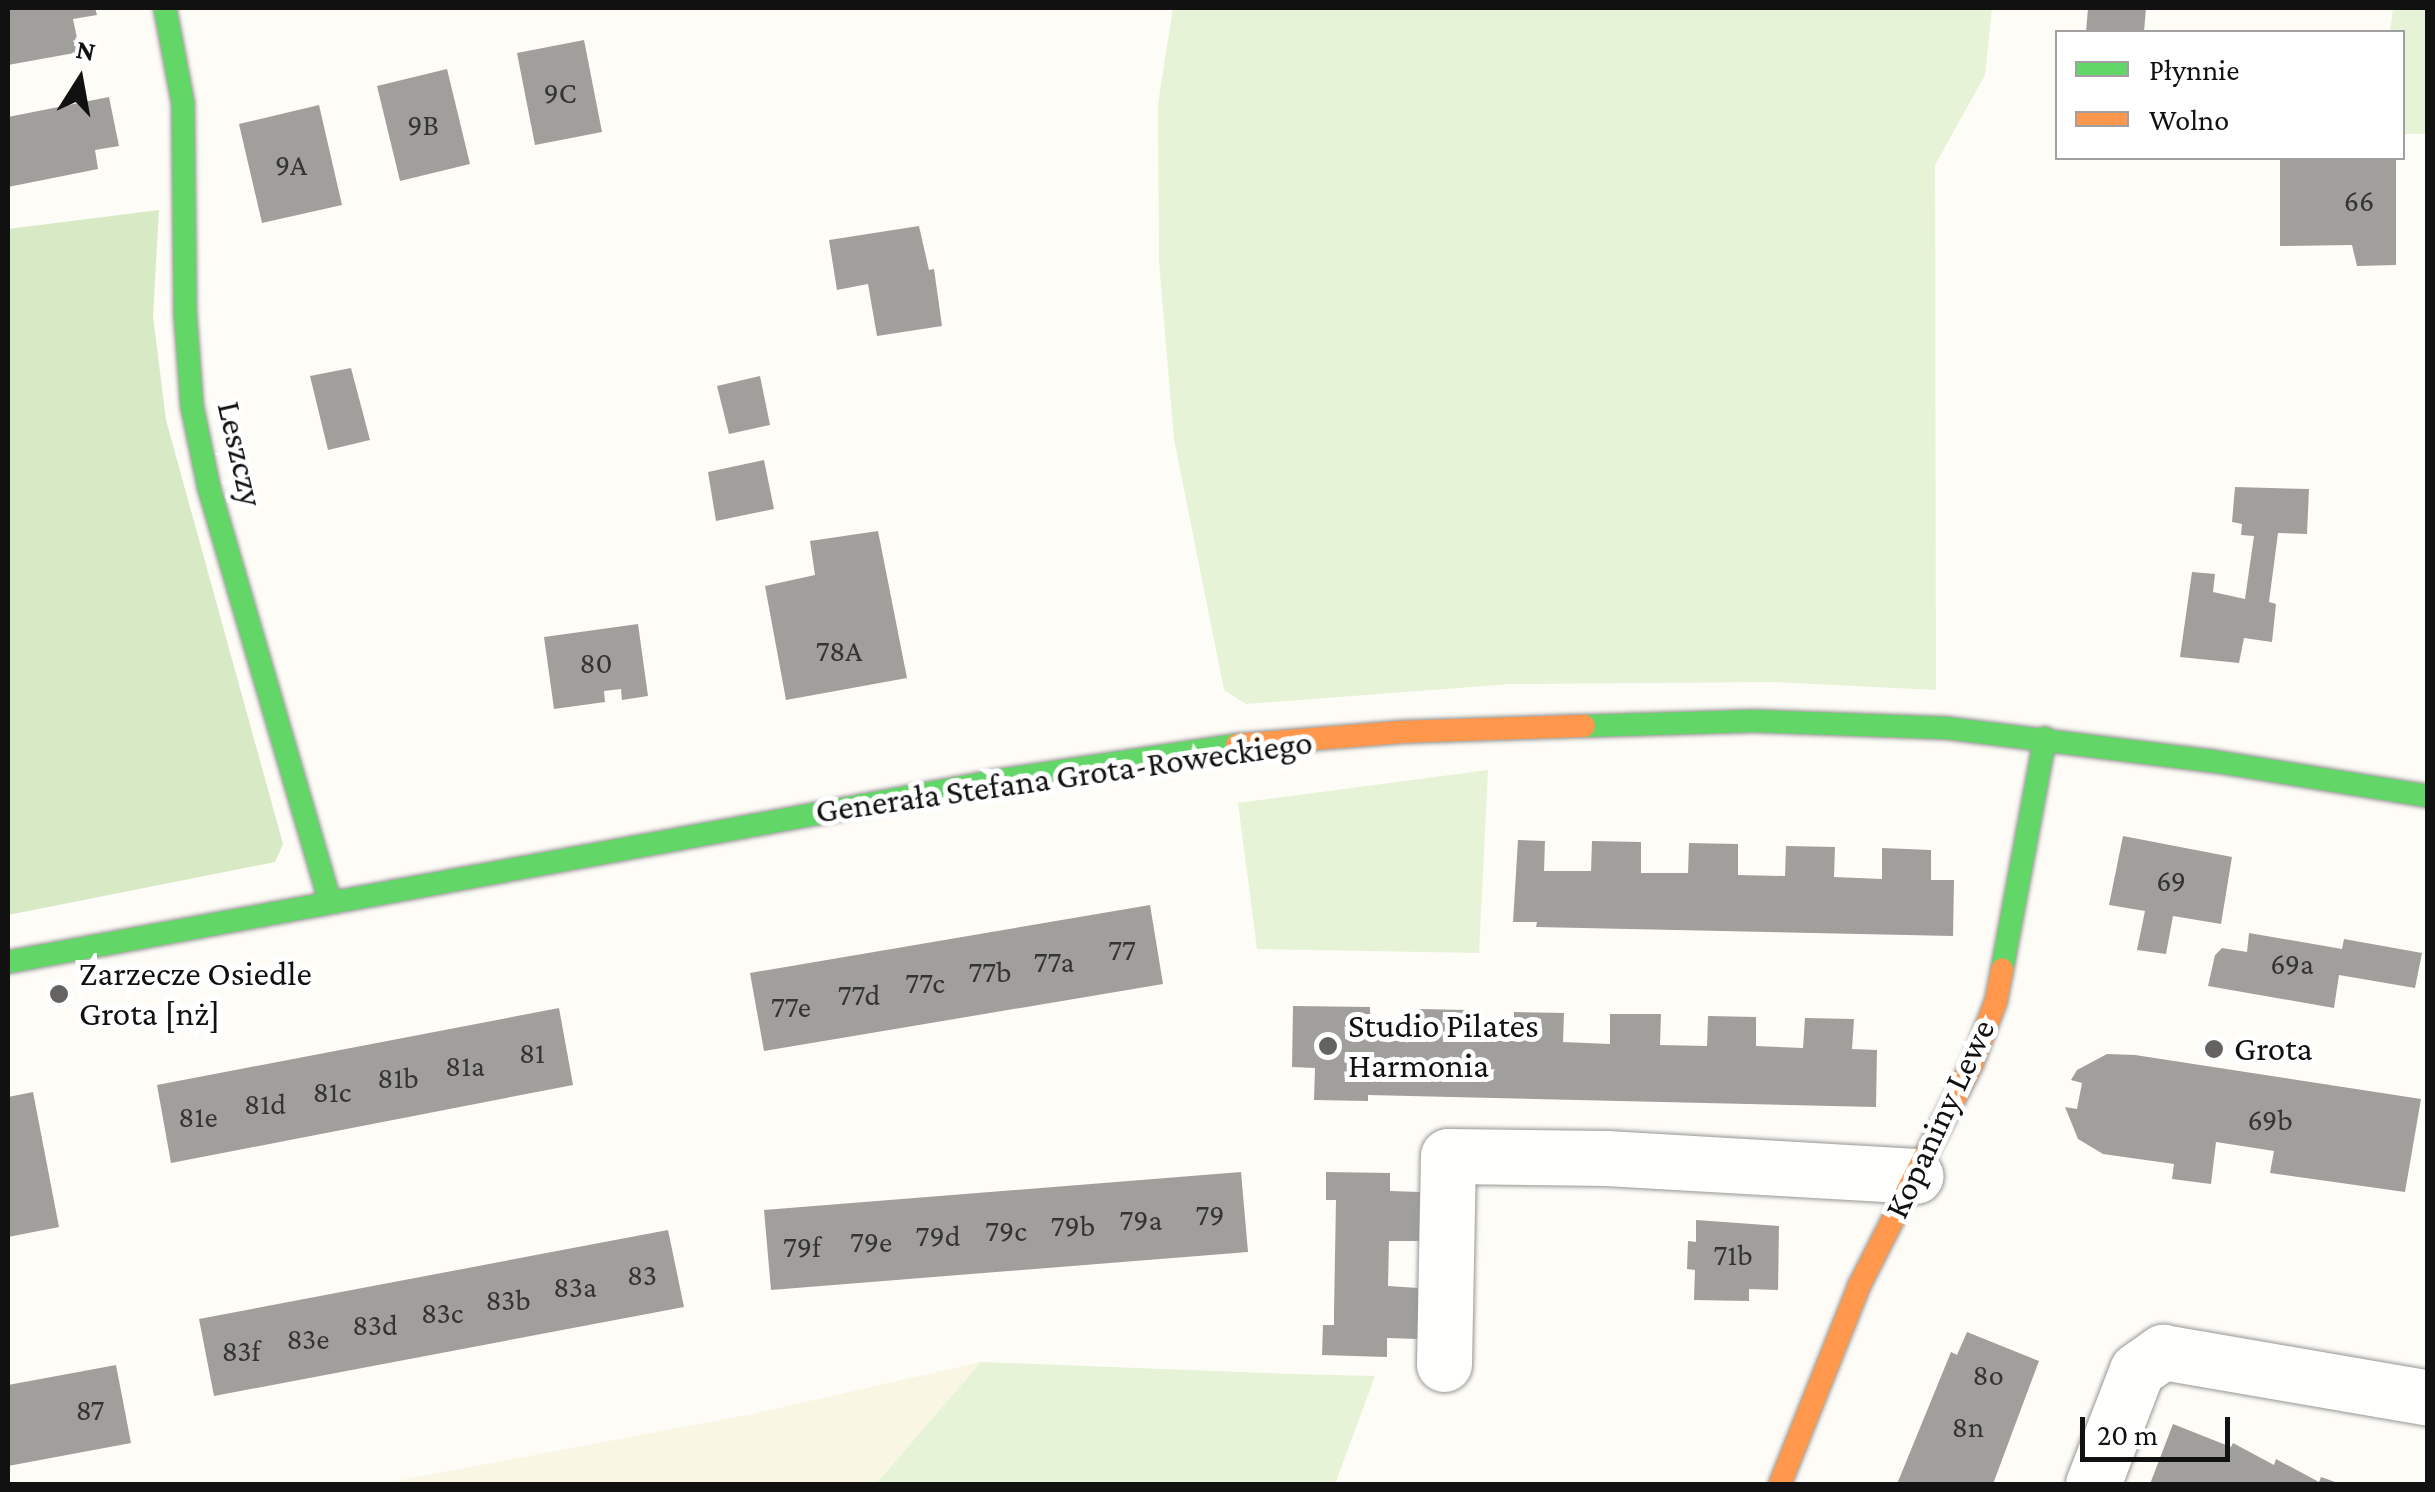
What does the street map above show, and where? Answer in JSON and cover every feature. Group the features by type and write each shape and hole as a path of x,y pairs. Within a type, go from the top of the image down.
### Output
{"street":[{"name":"Leszczy","path":"165,8 183,103 185,311 192,406 209,488 330,902"},
{"name":"Generała Stefana Grota-Roweckiego","path":"8,962 995,781 1217,747 1401,732 1754,721 1946,728 2045,738 2428,796"},
{"name":"Kopaniny Lewe","path":"1780,1484 1859,1286 1972,1064 1996,1001 2045,738"},
{"path":"1444,1364 1448,1156 1606,1158 1916,1176"},
{"path":"2094,1484 2137,1370 2163,1352 2428,1398"}],"shaded area":[{"path":"981,1362 876,1484 380,1484 752,1414"}],"green space":[{"path":"1173,8 1992,8 1985,75 1935,165 1936,690 1775,682 1511,684 1246,704 1224,690 1174,439 1159,262 1158,104"},
{"path":"2393,8 2427,8 2427,134 2405,134 2405,30 2390,30"},
{"path":"159,210 153,316 166,420 283,844 275,862 8,915 8,229"},
{"path":"1488,770 1479,953 1257,949 1238,803"},
{"path":"981,1362 1375,1376 1335,1484 876,1484"}],"building":[{"path":"8,8 95,8 97,15 73,19 80,52 8,65"},
{"path":"2088,8 2146,8 2144,30 2086,30"},
{"path":"584,40 602,132 535,145 517,53"},
{"path":"447,69 470,164 400,181 377,86"},
{"path":"109,97 119,146 95,150 98,169 8,187 8,117"},
{"path":"319,105 342,205 262,223 239,124"},
{"path":"2280,160 2396,160 2396,265 2357,266 2352,245 2280,246"},
{"path":"919,226 929,270 934,269 942,326 877,336 868,284 837,290 829,240"},
{"path":"351,368 370,440 328,450 310,376"},
{"path":"760,376 770,425 729,434 717,386"},
{"path":"764,460 774,509 716,521 708,472"},
{"path":"2235,487 2309,489 2307,534 2278,533 2269,602 2276,604 2272,642 2244,638 2239,663 2180,657 2192,572 2215,574 2213,592 2245,599 2254,536 2241,535 2242,524 2232,522"},
{"path":"878,531 907,678 786,700 765,586 815,575 810,541"},
{"path":"638,624 648,696 622,700 621,689 604,691 605,702 554,709 544,637"},
{"path":"2123,836 2232,857 2221,924 2173,916 2166,954 2137,950 2145,911 2109,905"},
{"path":"1518,840 1545,841 1544,871 1591,871 1592,841 1641,842 1641,873 1688,873 1689,843 1738,844 1738,875 1785,876 1786,846 1835,847 1834,877 1882,879 1882,848 1931,850 1931,880 1954,880 1953,936 1536,927 1537,922 1513,922"},
{"path":"1150,905 1163,984 764,1051 750,973"},
{"path":"2249,933 2342,949 2344,939 2422,953 2415,988 2339,975 2334,1008 2208,986 2215,955 2222,948 2247,952"},
{"path":"1293,1006 1370,1007 1371,1038 1394,1039 1417,1038 1418,1009 1467,1010 1466,1040 1514,1041 1514,1012 1564,1013 1563,1042 1610,1044 1610,1014 1661,1014 1660,1045 1707,1046 1708,1016 1756,1017 1756,1046 1803,1048 1805,1018 1854,1019 1852,1049 1877,1050 1876,1107 1368,1095 1368,1101 1314,1100 1315,1068 1292,1067"},
{"path":"559,1008 573,1085 171,1163 157,1085"},
{"path":"2107,1054 2421,1099 2405,1192 2270,1173 2274,1151 2216,1142 2211,1184 2172,1179 2174,1164 2103,1154 2078,1139 2065,1107 2077,1109 2082,1083 2071,1080 2077,1070"},
{"path":"33,1092 59,1227 8,1237 8,1097"},
{"path":"1241,1172 1248,1252 771,1290 764,1210"},
{"path":"1326,1172 1390,1173 1390,1191 1420,1192 1419,1241 1389,1241 1388,1286 1418,1288 1418,1339 1387,1338 1387,1357 1322,1355 1323,1325 1334,1325 1336,1200 1326,1200"},
{"path":"1696,1220 1779,1226 1778,1290 1749,1289 1749,1301 1694,1300 1695,1270 1687,1269 1688,1241 1696,1242"},
{"path":"668,1230 684,1307 214,1396 199,1319"},
{"path":"1967,1332 2039,1361 1993,1484 1897,1484 1951,1352 1957,1355"},
{"path":"116,1365 131,1443 8,1466 8,1385"},
{"path":"2173,1424 2231,1447 2233,1443 2274,1465 2276,1459 2319,1482 2321,1477 2341,1484 2150,1484"}],"traffic: fast":[{"path":"165,8 183,103 185,311 192,406 209,488 330,902"},
{"path":"1584,726 1754,721 1946,728 2212,761 2428,796"},
{"path":"2002,970 2045,738"},
{"path":"8,962 995,781 1237,745"}],"traffic: slow":[{"path":"1237,745 1401,732 1584,726"},
{"path":"1780,1484 1859,1286 1972,1064 1996,1001 2002,970"}],"place":[{"name":"Zarzecze Osiedle Grota [nż]","path":"59,994"},
{"name":"Studio Pilates Harmonia","path":"1328,1046"},
{"name":"Grota","path":"2214,1049"}]}
